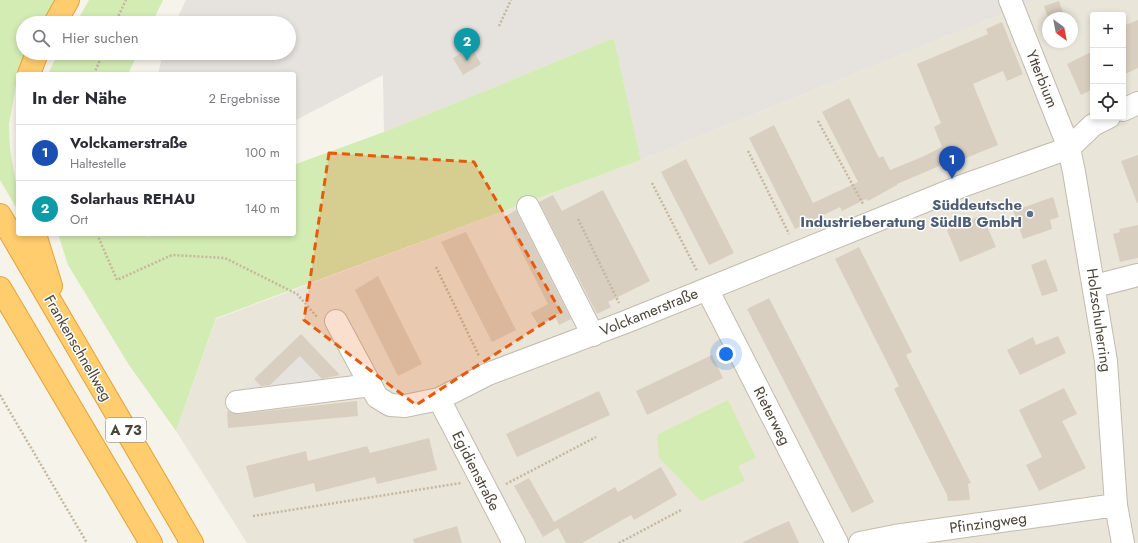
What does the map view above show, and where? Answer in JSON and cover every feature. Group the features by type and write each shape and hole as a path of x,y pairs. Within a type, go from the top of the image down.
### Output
{"highway":[{"path":"59,16 68,0"},
{"path":"30,72 34,60"},
{"name":"Frankenschnellweg","path":"0,216 192,543"},
{"path":"36,236 60,318"},
{"name":"A 73","path":"0,288 151,543"},
{"path":"0,308 46,366"}],"street":[{"name":"Ytterbium","path":"1012,4 1069,148"},
{"path":"1126,108 1138,102"},
{"path":"1069,148 1093,125 1103,120"},
{"name":"Volckamerstraße","path":"336,321 377,397 390,405 405,406 439,399 488,374 593,335 962,186 1069,148"},
{"name":"Holzschuherring","path":"1069,148 1095,286 1106,361 1116,505 1123,543"},
{"path":"528,207 593,335"},
{"path":"1095,286 1138,275"},
{"name":"Rieterweg","path":"707,289 837,543"},
{"path":"237,402 371,385"},
{"name":"Egidienstraße","path":"439,399 514,543"},
{"name":"Pfinzingweg","path":"860,543 896,540 1116,505"}],"path":[{"path":"118,16 126,0"},
{"path":"499,26 511,0"},
{"path":"95,72 100,60"},
{"path":"818,121 872,223"},
{"path":"748,151 798,253"},
{"path":"652,183 707,289"},
{"path":"578,219 628,321"},
{"path":"98,236 117,280 172,255 226,258 298,294 320,320 336,321"},
{"path":"436,267 488,374"},
{"path":"0,395 87,543"},
{"path":"253,516 485,486 596,437"},
{"path":"619,543 681,510"}],"highlighted area":[{"path":"329,153 474,162 561,312 416,405 304,320"}],"shaded area":[{"path":"186,0 1037,0 641,160 614,38 384,132 383,75 296,120 296,72 158,72 161,60 296,60 296,16 178,16"},
{"path":"1037,0 1138,0 1138,543 247,543 176,431 216,319 641,160"},
{"path":"301,356 329,385 340,375 345,378 357,400 227,411 224,395 236,394 254,379 265,390"}],"green space":[{"path":"0,0 58,0 48,16 16,16 16,60 25,60 19,72 16,72 16,85 9,124 10,149 16,184 16,207 0,180"},
{"path":"89,0 163,0 155,16 80,16"},
{"path":"614,38 641,160 216,318 176,431 129,365 68,265 59,236 296,236 296,164 384,132"},
{"path":"55,60 135,60 129,72 49,72"},
{"path":"728,400 756,458 738,466 745,481 701,501 659,458 657,435"}],"building":[{"path":"1059,1 1063,12 1046,12 1044,6"},
{"path":"1138,20 1138,68 1126,74 1126,48 1126,25"},
{"path":"1002,22 1023,74 1007,81 1003,71 973,84 998,145 949,165 948,162 897,184 868,201 866,199 842,211 840,207 795,229 749,138 774,125 813,203 858,182 822,112 849,98 879,158 883,156 890,170 922,157 942,147 934,127 941,123 917,64 988,34 986,29"},
{"path":"471,47 481,64 463,75 453,58"},
{"path":"1090,52 1090,90 1081,95 1067,64"},
{"path":"1138,155 1138,203 1137,203 1121,161"},
{"path":"686,159 734,253 709,265 661,172"},
{"path":"603,190 650,281 608,302 611,307 597,314 539,202 553,195 562,211"},
{"path":"1053,197 1059,217 1050,220 1052,229 1023,239 1013,211"},
{"path":"516,210 571,319 559,325 555,317 539,326 531,313 548,304 504,217"},
{"path":"982,215 996,247 960,262 947,230"},
{"path":"1138,225 1138,258 1120,262 1113,234 1120,232 1119,229"},
{"path":"466,232 516,330 492,342 441,242"},
{"path":"859,247 912,352 906,355 971,483 968,484 970,500 948,501 947,495 894,389 899,386 835,259"},
{"path":"1046,259 1058,291 1042,296 1031,265"},
{"path":"378,276 422,364 398,376 355,290"},
{"path":"769,298 874,502 852,513 747,309"},
{"path":"301,334 340,375 322,379 300,356 270,385 261,386 254,379"},
{"path":"1058,336 1066,353 1020,375 1007,350 1033,337 1036,345"},
{"path":"712,355 723,378 647,415 636,391"},
{"path":"1064,388 1077,414 1062,421 1086,468 1039,491 1026,465 1042,457 1019,410"},
{"path":"599,391 610,415 517,457 506,434"},
{"path":"357,401 358,416 228,428 227,411 239,414"},
{"path":"429,438 437,470 377,484 375,477 316,492 314,483 254,498 246,466 306,451 308,461 367,446 370,453"},
{"path":"661,467 677,495 634,520 631,515 582,543 566,543 558,528 543,537 514,486 529,478 554,522 615,487 618,492"},
{"path":"789,521 799,543 741,543 773,528"},
{"path":"457,526 462,543 414,543 413,539"}],"place":[{"name":"Solarhaus REHAU","path":"467,61"},
{"name":"Volckamerstraße","path":"952,179"},
{"name":"Süddeutsche Industrieberatung SüdIB GmbH","path":"1030,214"}]}
